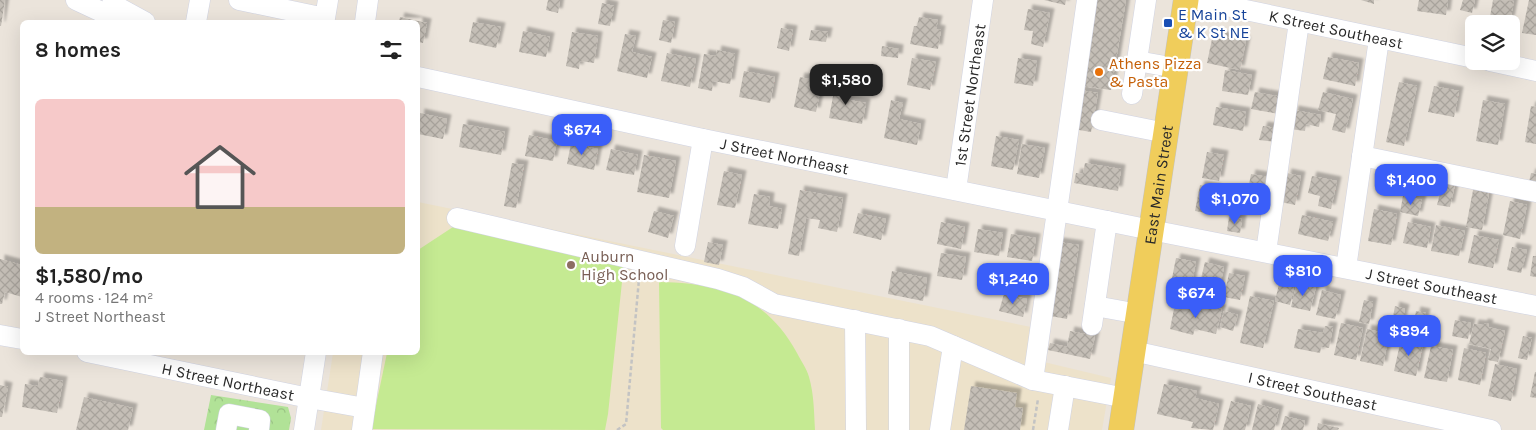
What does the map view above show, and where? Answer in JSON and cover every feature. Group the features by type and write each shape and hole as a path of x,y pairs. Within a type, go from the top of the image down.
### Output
{"main road":[{"name":"East Main Street","path":"1121,430 1186,0"}],"street":[{"path":"196,20 200,0"},
{"path":"239,0 325,18 328,0"},
{"path":"365,20 368,0"},
{"name":"1st Street Northeast","path":"956,190 983,0"},
{"path":"1037,380 1056,210 1087,0"},
{"path":"1132,94 1146,0"},
{"name":"K Street Southeast","path":"1198,0 1465,56"},
{"path":"92,2 120,20"},
{"path":"92,2 140,20"},
{"path":"1266,252 1299,22"},
{"path":"1346,268 1378,39"},
{"path":"1137,61 1176,68"},
{"path":"1520,68 1536,71"},
{"name":"J Street Northeast","path":"420,77 702,139 1151,230"},
{"path":"1101,120 1166,133"},
{"path":"684,246 702,139"},
{"path":"1362,156 1536,192"},
{"path":"457,218 718,279 743,287 774,304 930,336 1037,380 1126,398"},
{"path":"1107,221 1094,316 1139,314"},
{"name":"J Street Southeast","path":"1151,230 1536,306"},
{"path":"855,320 856,430"},
{"path":"898,329 899,430"},
{"path":"0,334 20,339"},
{"path":"940,430 952,346"},
{"name":"I Street Southeast","path":"1133,351 1491,430"},
{"name":"H Street Northeast","path":"102,355 365,408"},
{"path":"304,430 316,355"},
{"path":"362,430 373,355"},
{"path":"234,382 228,422 260,420 259,430"},
{"path":"1058,430 1065,386"}],"path":[{"path":"617,430 626,424 640,271"},
{"path":"1033,430 1037,380"}],"shaded area":[{"name":"Auburn High School","path":"420,202 1031,327 1027,358 1111,378 1102,430 321,430 333,355 420,355"}],"green space":[{"path":"453,227 624,263 605,430 371,429 387,355 420,355 420,249"},
{"path":"659,282 681,283 721,290 756,306 771,318 785,334 808,374 813,396 815,430 663,430 661,428"},
{"path":"211,395 288,407 291,418 289,430 204,430"}],"building":[{"path":"0,0 5,0 1,26 0,26"},
{"path":"548,0 560,0 558,13 546,10"},
{"path":"1044,0 1066,0 1065,5"},
{"path":"1094,0 1126,0 1111,90 1081,86"},
{"path":"1361,0 1374,0 1374,4"},
{"path":"1419,0 1448,0 1446,15 1417,11"},
{"path":"1463,0 1475,0 1472,13 1460,10"},
{"path":"1493,0 1514,1 1511,15 1490,15"},
{"path":"1529,0 1536,0 1536,35 1522,33"},
{"path":"602,3 614,6 610,26 598,24"},
{"path":"1028,9 1050,13 1043,47 1031,44 1033,31 1024,30"},
{"path":"400,17 414,20 399,20"},
{"path":"919,17 938,20 936,29 941,30 938,49 910,44 914,26 917,26"},
{"path":"663,20 675,22 671,43 659,40"},
{"path":"420,21 427,23 423,43 420,42"},
{"path":"473,22 501,27 496,48 469,42"},
{"path":"781,28 793,30 789,51 777,48"},
{"path":"811,30 828,32 826,42 809,40"},
{"path":"523,31 550,37 546,57 519,52"},
{"path":"572,32 598,36 594,63 580,61 579,69 566,66"},
{"path":"625,34 636,36 632,52 652,57 647,78 617,71"},
{"path":"1213,34 1246,41 1240,70 1207,63"},
{"path":"882,46 899,49 898,58 881,56"},
{"path":"717,50 735,54 730,84 713,81 712,91 698,88 704,54 716,56"},
{"path":"667,53 696,59 690,87 661,81"},
{"path":"1328,57 1359,63 1355,86 1323,79"},
{"path":"912,58 936,62 930,90 907,85"},
{"path":"1018,58 1037,61 1033,86 1014,83"},
{"path":"1225,70 1252,75 1248,95 1222,91"},
{"path":"744,71 775,77 770,103 739,97"},
{"path":"800,77 822,82 816,112 794,107"},
{"path":"836,80 847,82 844,99 866,103 862,124 829,118"},
{"path":"1399,82 1417,86 1404,146 1386,142"},
{"path":"1434,86 1459,91 1454,117 1428,112"},
{"path":"1080,90 1098,93 1091,132 1073,129"},
{"path":"1255,92 1282,97 1279,114 1251,109"},
{"path":"1323,92 1353,99 1345,133 1332,130 1336,114 1318,110"},
{"path":"891,100 903,103 899,119 921,124 917,145 884,138"},
{"path":"1483,100 1505,104 1498,145 1476,141"},
{"path":"1531,106 1536,107 1536,144 1525,142"},
{"path":"1216,107 1246,112 1243,131 1213,125"},
{"path":"1294,110 1321,115 1319,127 1306,124 1305,131 1290,129"},
{"path":"420,113 447,119 443,139 420,134"},
{"path":"463,124 505,132 501,155 459,147"},
{"path":"1263,126 1278,128 1276,142 1259,140"},
{"path":"529,135 557,141 553,161 525,156"},
{"path":"996,136 1019,140 1013,170 991,166"},
{"path":"571,143 598,149 594,170 567,164"},
{"path":"1022,144 1045,148 1039,178 1017,174"},
{"path":"611,149 638,155 634,175 606,170"},
{"path":"1207,152 1224,155 1219,181 1202,178"},
{"path":"644,155 676,161 669,198 637,192"},
{"path":"512,163 524,165 516,208 504,206"},
{"path":"1085,163 1121,169 1118,191 1074,183 1076,173 1083,174"},
{"path":"1389,168 1408,171 1404,187 1386,183"},
{"path":"724,171 742,175 735,208 717,205"},
{"path":"1287,173 1301,176 1295,205 1281,202"},
{"path":"1531,173 1536,174 1536,188 1528,187"},
{"path":"1251,174 1268,177 1261,214 1244,211"},
{"path":"1312,176 1337,181 1331,209 1318,206 1320,196 1308,193"},
{"path":"1443,182 1455,185 1450,207 1437,205"},
{"path":"1200,185 1217,188 1212,214 1195,211"},
{"path":"1474,185 1490,188 1482,230 1466,227"},
{"path":"800,190 843,198 837,232 818,228 820,220 806,218 799,256 788,254"},
{"path":"754,194 770,197 769,206 782,209 778,229 748,224"},
{"path":"1403,196 1422,200 1418,216 1400,212"},
{"path":"1510,201 1527,205 1520,239 1503,235"},
{"path":"1374,209 1397,214 1391,245 1368,241"},
{"path":"654,211 674,216 668,238 648,232"},
{"path":"858,213 886,219 881,240 853,233"},
{"path":"1302,215 1333,222 1328,241 1298,234"},
{"path":"1229,217 1242,219 1240,233 1227,231"},
{"path":"941,222 965,227 961,249 937,244"},
{"path":"1408,222 1431,227 1427,248 1403,243"},
{"path":"1436,225 1465,231 1459,256 1431,251"},
{"path":"978,229 1003,233 999,256 974,252"},
{"path":"1011,234 1036,238 1032,261 1007,257"},
{"path":"1474,235 1499,240 1493,268 1468,263"},
{"path":"708,242 723,245 719,265 704,262"},
{"path":"1058,242 1079,245 1067,319 1045,315"},
{"path":"1512,247 1527,250 1521,273 1507,270"},
{"path":"941,253 966,257 962,280 937,276"},
{"path":"1533,256 1536,256 1536,277 1530,276"},
{"path":"1176,258 1196,262 1191,287 1171,283"},
{"path":"0,259 20,264 20,296 5,292 2,304 0,304"},
{"path":"1205,262 1224,267 1219,291 1199,287"},
{"path":"892,271 927,278 923,301 888,294"},
{"path":"1229,273 1245,276 1240,300 1224,297"},
{"path":"1297,282 1316,287 1310,311 1291,307"},
{"path":"1279,284 1294,287 1290,305 1275,301"},
{"path":"1322,290 1341,295 1335,319 1316,315"},
{"path":"1004,294 1027,299 1023,317 999,311"},
{"path":"1250,296 1274,301 1263,348 1240,343"},
{"path":"1364,300 1373,302 1369,324 1359,322"},
{"path":"1183,301 1222,309 1216,334 1195,329 1193,335 1170,329 1174,309 1181,310"},
{"path":"1395,306 1405,309 1400,330 1391,328"},
{"path":"1224,311 1238,315 1233,331 1220,327"},
{"path":"1416,311 1426,313 1421,335 1412,333"},
{"path":"1455,320 1471,323 1468,339 1452,336"},
{"path":"1341,323 1363,328 1356,360 1334,355"},
{"path":"1483,323 1489,324 1488,327 1505,331 1498,362 1488,360 1491,349 1469,344 1474,324 1483,325"},
{"path":"1325,326 1333,327 1329,348 1321,347 1320,353 1294,348 1298,329 1323,333"},
{"path":"1367,329 1389,334 1383,366 1360,361"},
{"path":"1070,331 1095,336 1090,359 1048,350 1050,343 1067,347"},
{"path":"1523,336 1532,338 1527,360 1518,358"},
{"path":"1401,339 1423,344 1416,376 1394,371"},
{"path":"1431,346 1453,350 1447,382 1424,378"},
{"path":"1464,348 1486,353 1480,385 1458,380"},
{"path":"1495,364 1517,369 1511,401 1488,396"},
{"path":"1536,372 1536,398 1530,397"},
{"path":"40,377 63,381 57,413 22,407 25,384 38,386"},
{"path":"1164,384 1197,391 1195,398 1219,404 1213,430 1191,428 1193,422 1157,414"},
{"path":"0,385 8,387 2,417 0,417"},
{"path":"971,386 1017,393 1015,407 1023,408 1020,430 964,430"},
{"path":"84,397 133,408 128,430 76,430"},
{"path":"1231,401 1251,406 1245,430 1223,430"},
{"path":"1258,404 1279,410 1274,430 1252,430"},
{"path":"1285,416 1305,421 1303,430 1281,430"},
{"path":"1318,423 1339,428 1338,430 1317,430"}],"place":[{"name":"E Main St & K St NE","path":"1168,23"},
{"name":"Athens Pizza & Pasta","path":"1099,72"},
{"name":"Auburn High School","path":"571,265"}]}
